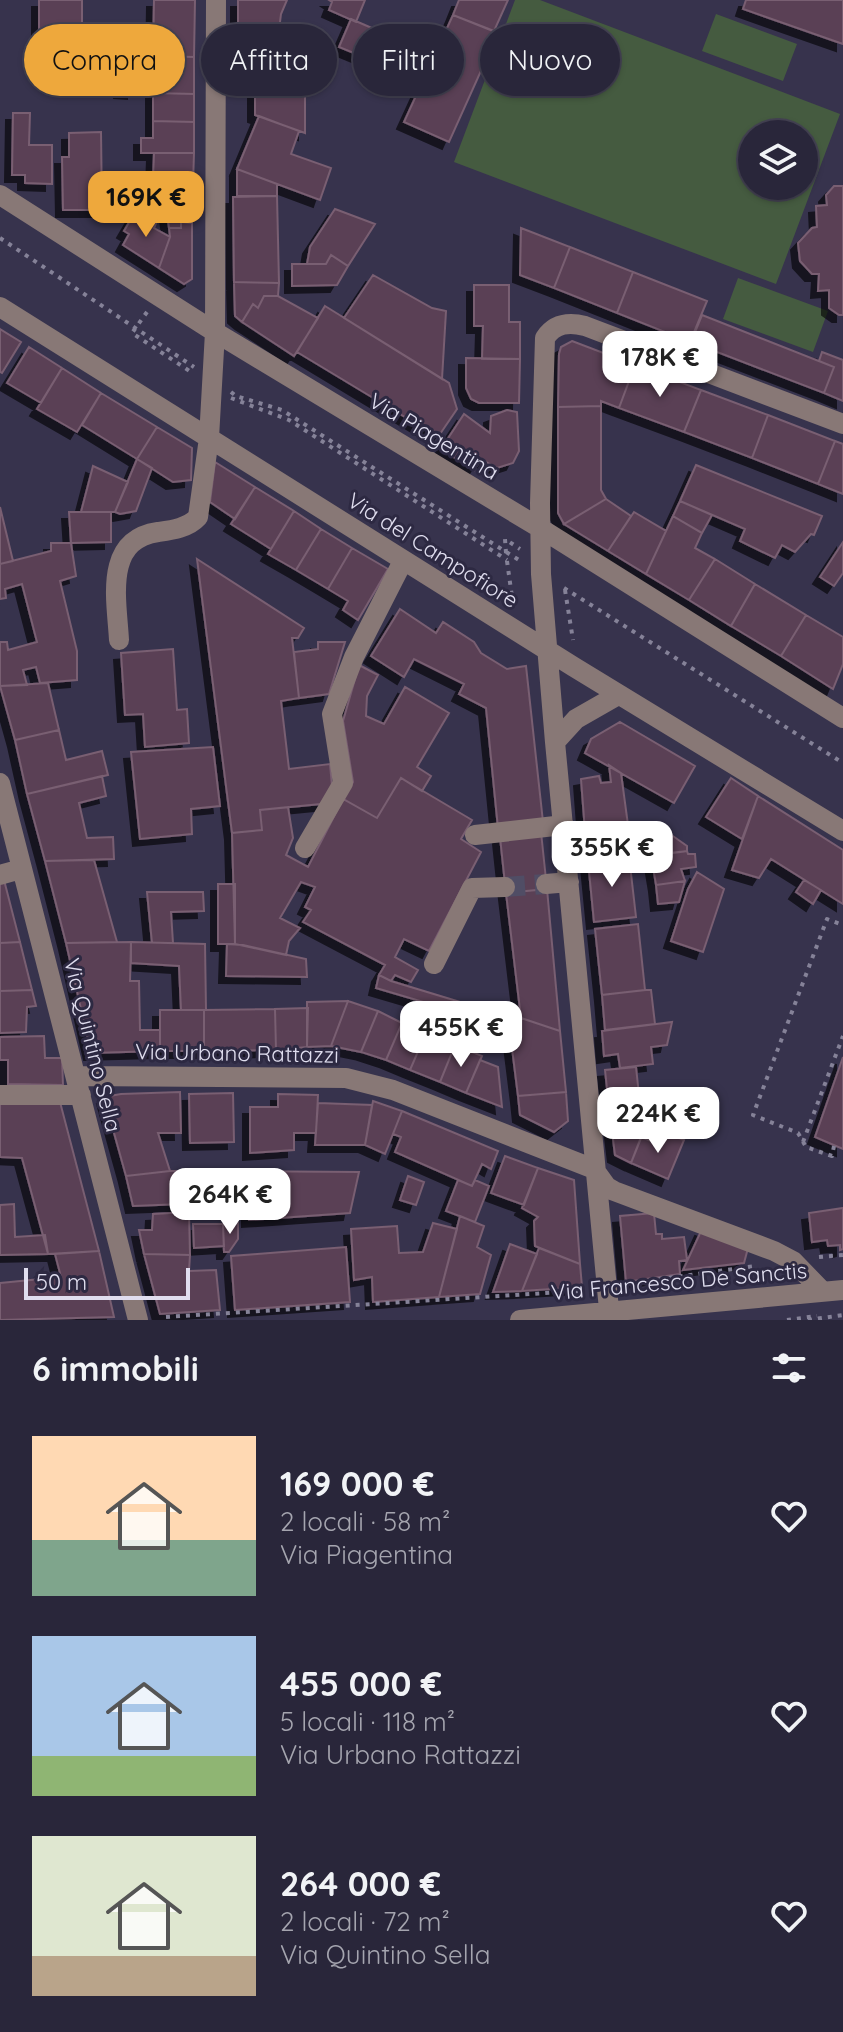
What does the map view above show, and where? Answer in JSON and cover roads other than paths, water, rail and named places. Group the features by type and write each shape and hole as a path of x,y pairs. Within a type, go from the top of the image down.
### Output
{"street":[{"path":"119,640 116,575 121,557 131,543 151,533 192,524 198,517 209,438 215,332 216,0"},
{"name":"Via Piagentina","path":"0,195 215,332 540,528 843,718"},
{"name":"Via del Campofiore","path":"0,307 618,695 843,831"},
{"path":"610,1316 541,574 543,348 547,335 564,324 585,326 843,424"},
{"path":"305,848 343,783 332,714 354,657 403,561"},
{"path":"555,742 576,719 618,695"},
{"name":"Via Quintino Sella","path":"0,783 138,1320"},
{"path":"475,835 564,825"},
{"path":"0,875 21,869"},
{"path":"546,884 569,882"},
{"path":"434,964 472,888 505,887"},
{"name":"Via Urbano Rattazzi","path":"0,1095 79,1086 346,1078 363,1081 594,1169 607,1187 614,1191 774,1251 833,1291"},
{"name":"Via Francesco De Sanctis","path":"520,1320 610,1316 833,1291"}],"tunnel":[{"path":"505,887 546,884"}]}
